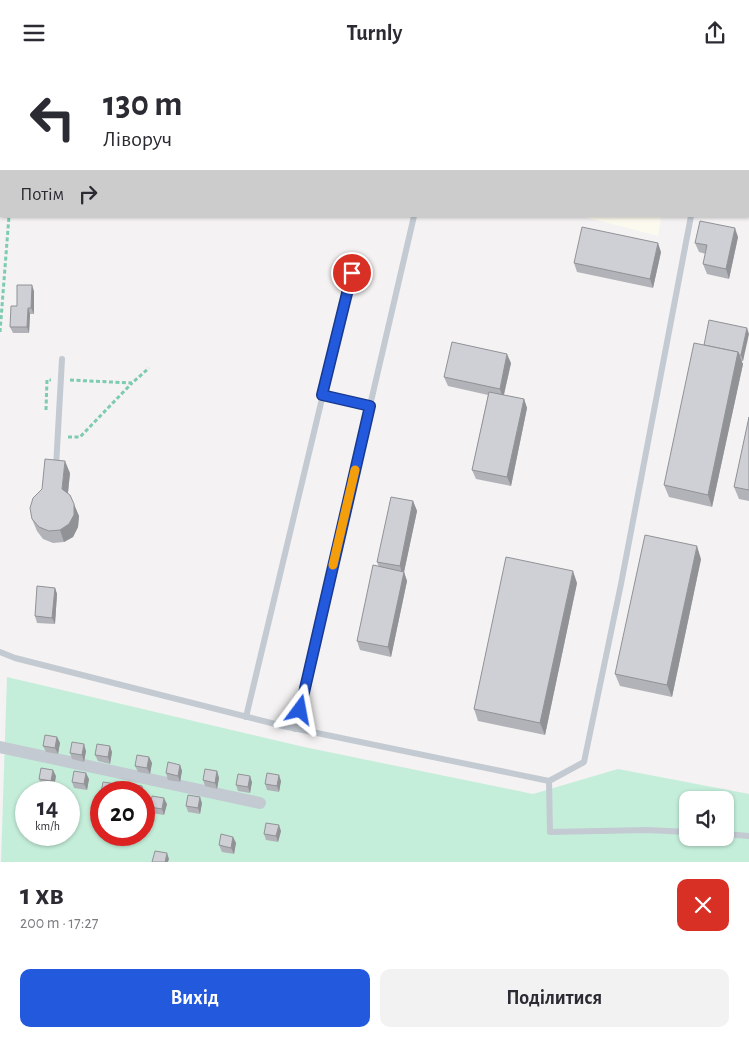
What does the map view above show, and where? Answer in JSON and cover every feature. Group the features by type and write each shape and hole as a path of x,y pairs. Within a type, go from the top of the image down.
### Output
{"street":[{"path":"0,747 260,803"}],"lane":[{"path":"295,729 414,217"},
{"path":"0,652 15,658 295,729 549,781 584,762 621,584 691,217"},
{"path":"246,717 352,273"},
{"path":"56,467 62,359"},
{"path":"322,395 370,406"},
{"path":"549,781 550,833 647,830 679,832"},
{"path":"734,835 749,836"}],"path":[{"path":"0,332 9,217"},
{"path":"58,436 80,437 149,368"},
{"path":"46,410 47,380 132,383"}],"shaded area":[{"path":"585,217 661,217 658,236"}],"green space":[{"path":"7,677 304,747 533,794 618,769 733,791 679,791 679,846 734,846 734,791 749,794 749,862 1,862"}],"building":[{"path":"700,221 735,228 726,269 703,264 707,245 695,243"},
{"path":"582,227 658,243 650,279 574,263"},
{"path":"17,285 32,285 31,308 28,308 27,327 10,327 11,306 17,306"},
{"path":"709,320 747,328 741,355 738,352 704,345"},
{"path":"452,342 507,354 500,389 444,377"},
{"path":"694,343 738,352 708,495 664,485"},
{"path":"489,392 524,399 507,477 472,470"},
{"path":"749,417 749,490 734,487"},
{"path":"45,459 65,461 62,489 70,495 74,504 74,515 69,524 60,530 49,531 39,527 32,519 30,508 33,498 42,489"},
{"path":"391,497 413,501 400,566 377,562"},
{"path":"645,535 697,546 667,685 615,674"},
{"path":"506,557 573,571 540,723 474,709"},
{"path":"373,565 404,572 388,647 357,641"},
{"path":"37,586 55,588 52,618 35,616"},
{"path":"45,735 57,737 55,748 43,746"},
{"path":"72,742 84,744 82,755 70,753"},
{"path":"97,744 110,746 108,757 95,755"},
{"path":"137,755 149,757 147,768 135,766"},
{"path":"168,762 180,765 178,776 166,773"},
{"path":"41,768 53,770 51,781 39,779"},
{"path":"205,769 217,771 215,783 203,780"},
{"path":"74,771 86,773 84,784 80,783 80,781 72,781"},
{"path":"267,773 279,775 277,786 265,784"},
{"path":"238,774 250,776 248,787 236,785"},
{"path":"188,795 200,797 198,808 186,806"},
{"path":"155,796 164,798 162,809 155,808"},
{"path":"266,823 279,825 276,836 264,834"},
{"path":"221,834 233,837 231,848 219,845"},
{"path":"155,851 167,853 165,862 152,862"}],"slow traffic":[{"path":"333,565 355,470"}],"route":[{"path":"300,710 370,406 322,395 352,273"}]}
